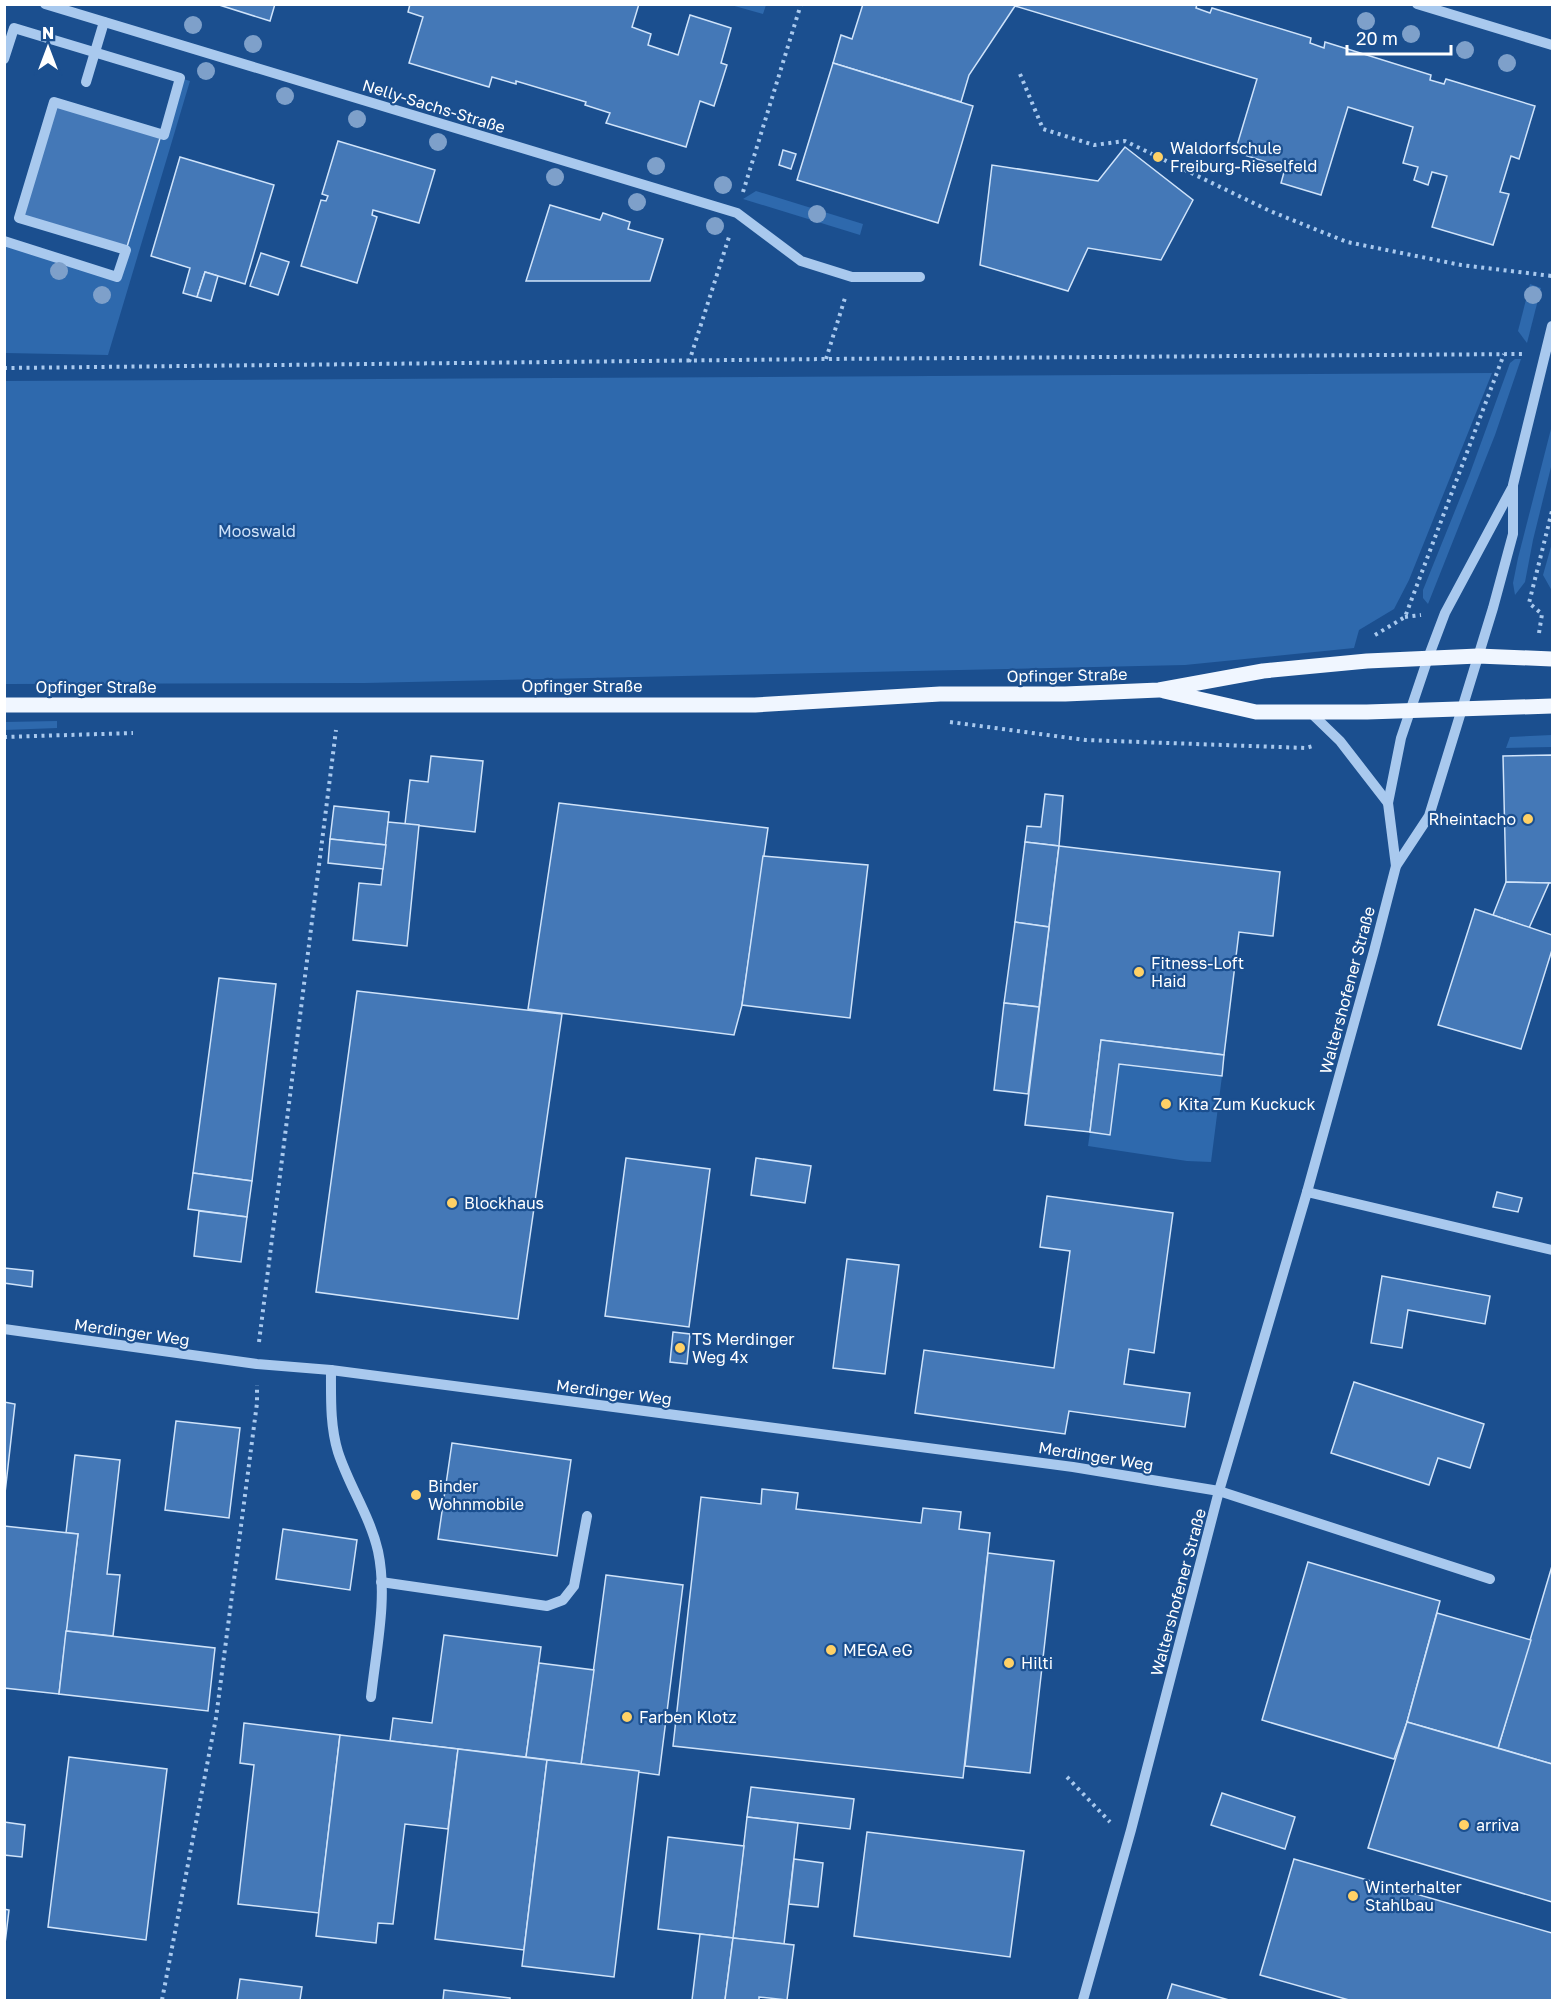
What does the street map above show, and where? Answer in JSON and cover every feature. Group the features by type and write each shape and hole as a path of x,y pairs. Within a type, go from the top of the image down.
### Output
{"main road":[{"name":"Opfinger Straße","path":"4,705 755,705 940,694 1065,694 1159,690 1263,671 1367,661 1478,656 1552,659"},
{"name":"Opfinger Straße","path":"1159,690 1256,712 1462,710 1552,706"}],"street":[{"name":"Nelly-Sachs-Straße","path":"45,4 737,213 801,261 852,277 920,277"},
{"path":"1417,4 1552,45"},
{"path":"86,82 104,22"},
{"path":"4,59 14,28 180,78 164,135 54,102 19,218 126,250 117,277 4,242"},
{"path":"1513,485 1552,326"},
{"name":"Waltershofener Straße","path":"1083,2001 1131,1830 1219,1491 1307,1192 1396,866 1429,816 1513,534 1513,485"},
{"name":"Waltershofener Straße","path":"1396,866 1388,803 1401,738 1445,613 1513,485"},
{"path":"1311,713 1340,741 1388,803"},
{"path":"1307,1192 1552,1250"},
{"name":"Merdinger Weg","path":"4,1329 256,1364 331,1370 1073,1467 1219,1491 1490,1579"},
{"path":"331,1370 333,1432 339,1453 378,1551 381,1582 380,1616 371,1697"},
{"path":"381,1582 547,1606 563,1600 574,1586 587,1516"}],"path":[{"path":"689,362 801,4"},
{"path":"1020,74 1043,129 1094,145 1125,141 1270,211 1347,242 1461,265 1552,276"},
{"path":"826,359 852,277"},
{"path":"1367,661 1368,639 1405,617 1504,354"},
{"path":"4,368 1545,354"},
{"path":"1536,658 1542,614 1529,603 1552,511"},
{"path":"1067,1778 1111,1823"}],"green space":[{"path":"731,5 766,5 763,14"},
{"path":"180,78 190,81 108,355 5,353 4,244 117,277"},
{"path":"756,191 863,224 860,235 743,199"},
{"path":"1530,284 1541,288 1527,343 1518,331"},
{"path":"1515,359 1521,359 1495,435 1428,604 1423,598 1423,590 1469,476 1510,363"},
{"name":"Mooswald","path":"1492,373 1409,580 1394,609 1359,630 1354,648 1185,665 365,683 5,684 5,381"},
{"path":"1552,425 1552,463 1525,582 1515,595 1513,583 1518,558"},
{"path":"1552,543 1552,591 1543,575"},
{"path":"57,721 57,728 5,730 5,722"},
{"path":"1552,735 1552,747 1506,748 1510,737"},
{"name":"Kita Zum Kuckuck","path":"1119,1064 1222,1076 1211,1162 1187,1161 1088,1146 1090,1132 1110,1135"}],"building":[{"path":"216,4 275,4 270,21"},
{"path":"410,4 639,4 632,27 651,34 648,45 678,55 690,15 731,28 721,63 727,65 714,106 700,101 686,147 606,123 610,113 585,105 586,102 516,81 516,84 492,77 489,87 409,63 423,17 408,12"},
{"path":"863,4 1197,4 1196,8 1210,13 1212,8 1311,38 1310,43 1324,48 1325,42 1431,75 1430,80 1444,84 1446,79 1535,106 1519,159 1511,156 1500,192 1509,194 1493,245 1432,227 1447,176 1432,172 1428,185 1414,180 1418,167 1403,163 1413,127 1348,107 1321,195 1281,183 1286,165 1277,162 1276,165 1235,152 1257,79 1015,6 969,75 961,102 833,63 841,35 852,39"},
{"path":"833,63 973,106 938,223 797,180"},
{"path":"54,102 161,135 126,250 19,218"},
{"path":"338,141 435,170 419,223 373,210 372,215 377,217 357,283 301,266 321,200 326,201 328,196 322,194"},
{"path":"1125,147 1193,200 1161,260 1088,248 1068,291 980,265 992,165 1098,181"},
{"path":"783,150 796,154 791,169 779,165"},
{"path":"180,157 274,185 245,284 205,272 197,297 183,293 190,268 151,256"},
{"path":"550,205 600,220 603,213 630,222 628,229 663,239 650,281 526,281"},
{"path":"261,253 289,262 278,295 250,286"},
{"path":"205,272 218,276 211,301 197,297"},
{"name":"Rheintacho","path":"1552,755 1552,883 1506,882 1503,756"},
{"path":"431,756 483,761 475,832 405,824 410,780 428,782"},
{"path":"1045,794 1063,796 1059,846 1025,842 1027,826 1041,827"},
{"path":"559,803 768,828 742,1005 734,1035 528,1009"},
{"path":"334,806 389,812 386,845 330,839"},
{"path":"388,822 419,825 407,946 353,940 359,883 381,885"},
{"path":"330,839 386,845 383,869 328,863"},
{"path":"1025,842 1059,846 1049,927 1015,922"},
{"name":"Fitness-Loft Haid","path":"1059,846 1280,872 1273,936 1239,932 1224,1055 1101,1040 1090,1132 1025,1125"},
{"path":"763,856 868,865 850,1018 742,1005"},
{"path":"1506,882 1549,883 1529,928 1493,915"},
{"path":"1475,909 1552,935 1552,950 1521,1049 1438,1025"},
{"path":"1015,922 1049,927 1039,1007 1004,1003"},
{"path":"219,978 276,984 252,1181 193,1173"},
{"path":"357,991 562,1014 518,1319 316,1292"},
{"path":"1004,1003 1039,1007 1028,1094 994,1090"},
{"path":"1101,1040 1224,1055 1222,1076 1119,1064 1110,1135 1090,1132"},
{"path":"626,1158 710,1169 689,1327 605,1316"},
{"path":"756,1158 811,1166 805,1203 751,1195"},
{"path":"193,1173 252,1181 247,1217 188,1209"},
{"path":"1497,1192 1522,1198 1518,1212 1493,1207"},
{"path":"1047,1196 1173,1213 1154,1353 1129,1349 1124,1384 1190,1393 1185,1427 1069,1411 1065,1434 915,1413 924,1350 1054,1368 1070,1251 1040,1247"},
{"path":"199,1211 247,1217 241,1262 194,1256"},
{"path":"847,1259 899,1265 885,1374 833,1368"},
{"path":"4,1268 33,1271 32,1287 4,1283"},
{"path":"1382,1276 1490,1296 1485,1324 1408,1310 1402,1348 1371,1343"},
{"name":"TS Merdinger Weg 4x","path":"673,1332 690,1334 687,1364 670,1362"},
{"path":"1354,1382 1484,1424 1470,1468 1438,1458 1429,1485 1331,1453"},
{"path":"4,1402 15,1404 4,1502"},
{"path":"176,1421 240,1428 229,1518 165,1510"},
{"path":"452,1443 571,1460 557,1556 438,1539"},
{"path":"75,1455 120,1460 107,1574 120,1575 113,1636 66,1631 78,1534 66,1533"},
{"name":"MEGA eG","path":"762,1489 798,1493 796,1509 921,1523 923,1508 961,1512 959,1529 990,1533 963,1778 673,1746 701,1497 761,1504"},
{"path":"4,1526 78,1534 59,1694 4,1688"},
{"path":"283,1529 357,1540 350,1590 276,1579"},
{"name":"Hilti","path":"988,1553 1054,1561 1030,1773 965,1766"},
{"path":"1308,1562 1440,1601 1407,1722 1394,1759 1262,1720"},
{"path":"1552,1566 1552,1764 1498,1748"},
{"name":"Farben Klotz","path":"606,1575 683,1585 659,1775 581,1764"},
{"path":"1437,1613 1531,1640 1498,1748 1407,1722"},
{"path":"66,1631 215,1648 208,1711 59,1694"},
{"path":"444,1635 541,1647 526,1757 390,1741 393,1718 432,1723"},
{"path":"539,1663 594,1670 581,1764 526,1757"},
{"name":"arriva","path":"1407,1722 1552,1764 1552,1902 1368,1848"},
{"path":"244,1723 340,1735 319,1913 238,1904 254,1765 240,1763"},
{"path":"340,1735 458,1749 448,1829 405,1824 393,1924 378,1923 376,1943 316,1936"},
{"path":"458,1749 547,1760 524,1950 435,1939"},
{"path":"69,1757 167,1769 146,1940 48,1927"},
{"path":"547,1760 639,1771 614,1977 522,1966"},
{"path":"751,1787 854,1799 850,1829 747,1817"},
{"path":"1222,1793 1295,1817 1285,1849 1211,1825"},
{"path":"747,1817 798,1823 784,1944 733,1938"},
{"path":"4,1822 25,1825 22,1857 4,1855"},
{"path":"867,1832 1024,1851 1010,1957 854,1936"},
{"path":"668,1837 744,1846 733,1938 658,1929"},
{"path":"794,1859 823,1863 818,1907 789,1904"},
{"name":"Winterhalter Stahlbau","path":"1294,1859 1552,1933 1552,2000 1349,2000 1260,1975"},
{"path":"4,1909 9,1910 4,1952"},
{"path":"700,1934 733,1938 725,2000 692,2000"},
{"path":"733,1938 794,1945 787,2000 759,1997 759,2000 725,2000"},
{"path":"240,1979 302,1987 300,2000 237,2000"},
{"path":"1172,1984 1229,2000 1167,2000"},
{"path":"444,1990 510,1998 510,2000 443,2000"}],"place":[{"name":"Waldorfschule Freiburg-Rieselfeld","path":"1158,157"},
{"name":"Rheintacho","path":"1528,819"},
{"name":"Fitness-Loft Haid","path":"1139,972"},
{"name":"Kita Zum Kuckuck","path":"1166,1104"},
{"name":"Blockhaus","path":"452,1203"},
{"name":"TS Merdinger Weg 4x","path":"680,1348"},
{"name":"Binder Wohnmobile","path":"416,1495"},
{"name":"MEGA eG","path":"831,1650"},
{"name":"Hilti","path":"1009,1663"},
{"name":"Farben Klotz","path":"627,1717"},
{"name":"arriva","path":"1464,1825"},
{"name":"Winterhalter Stahlbau","path":"1353,1896"}]}
